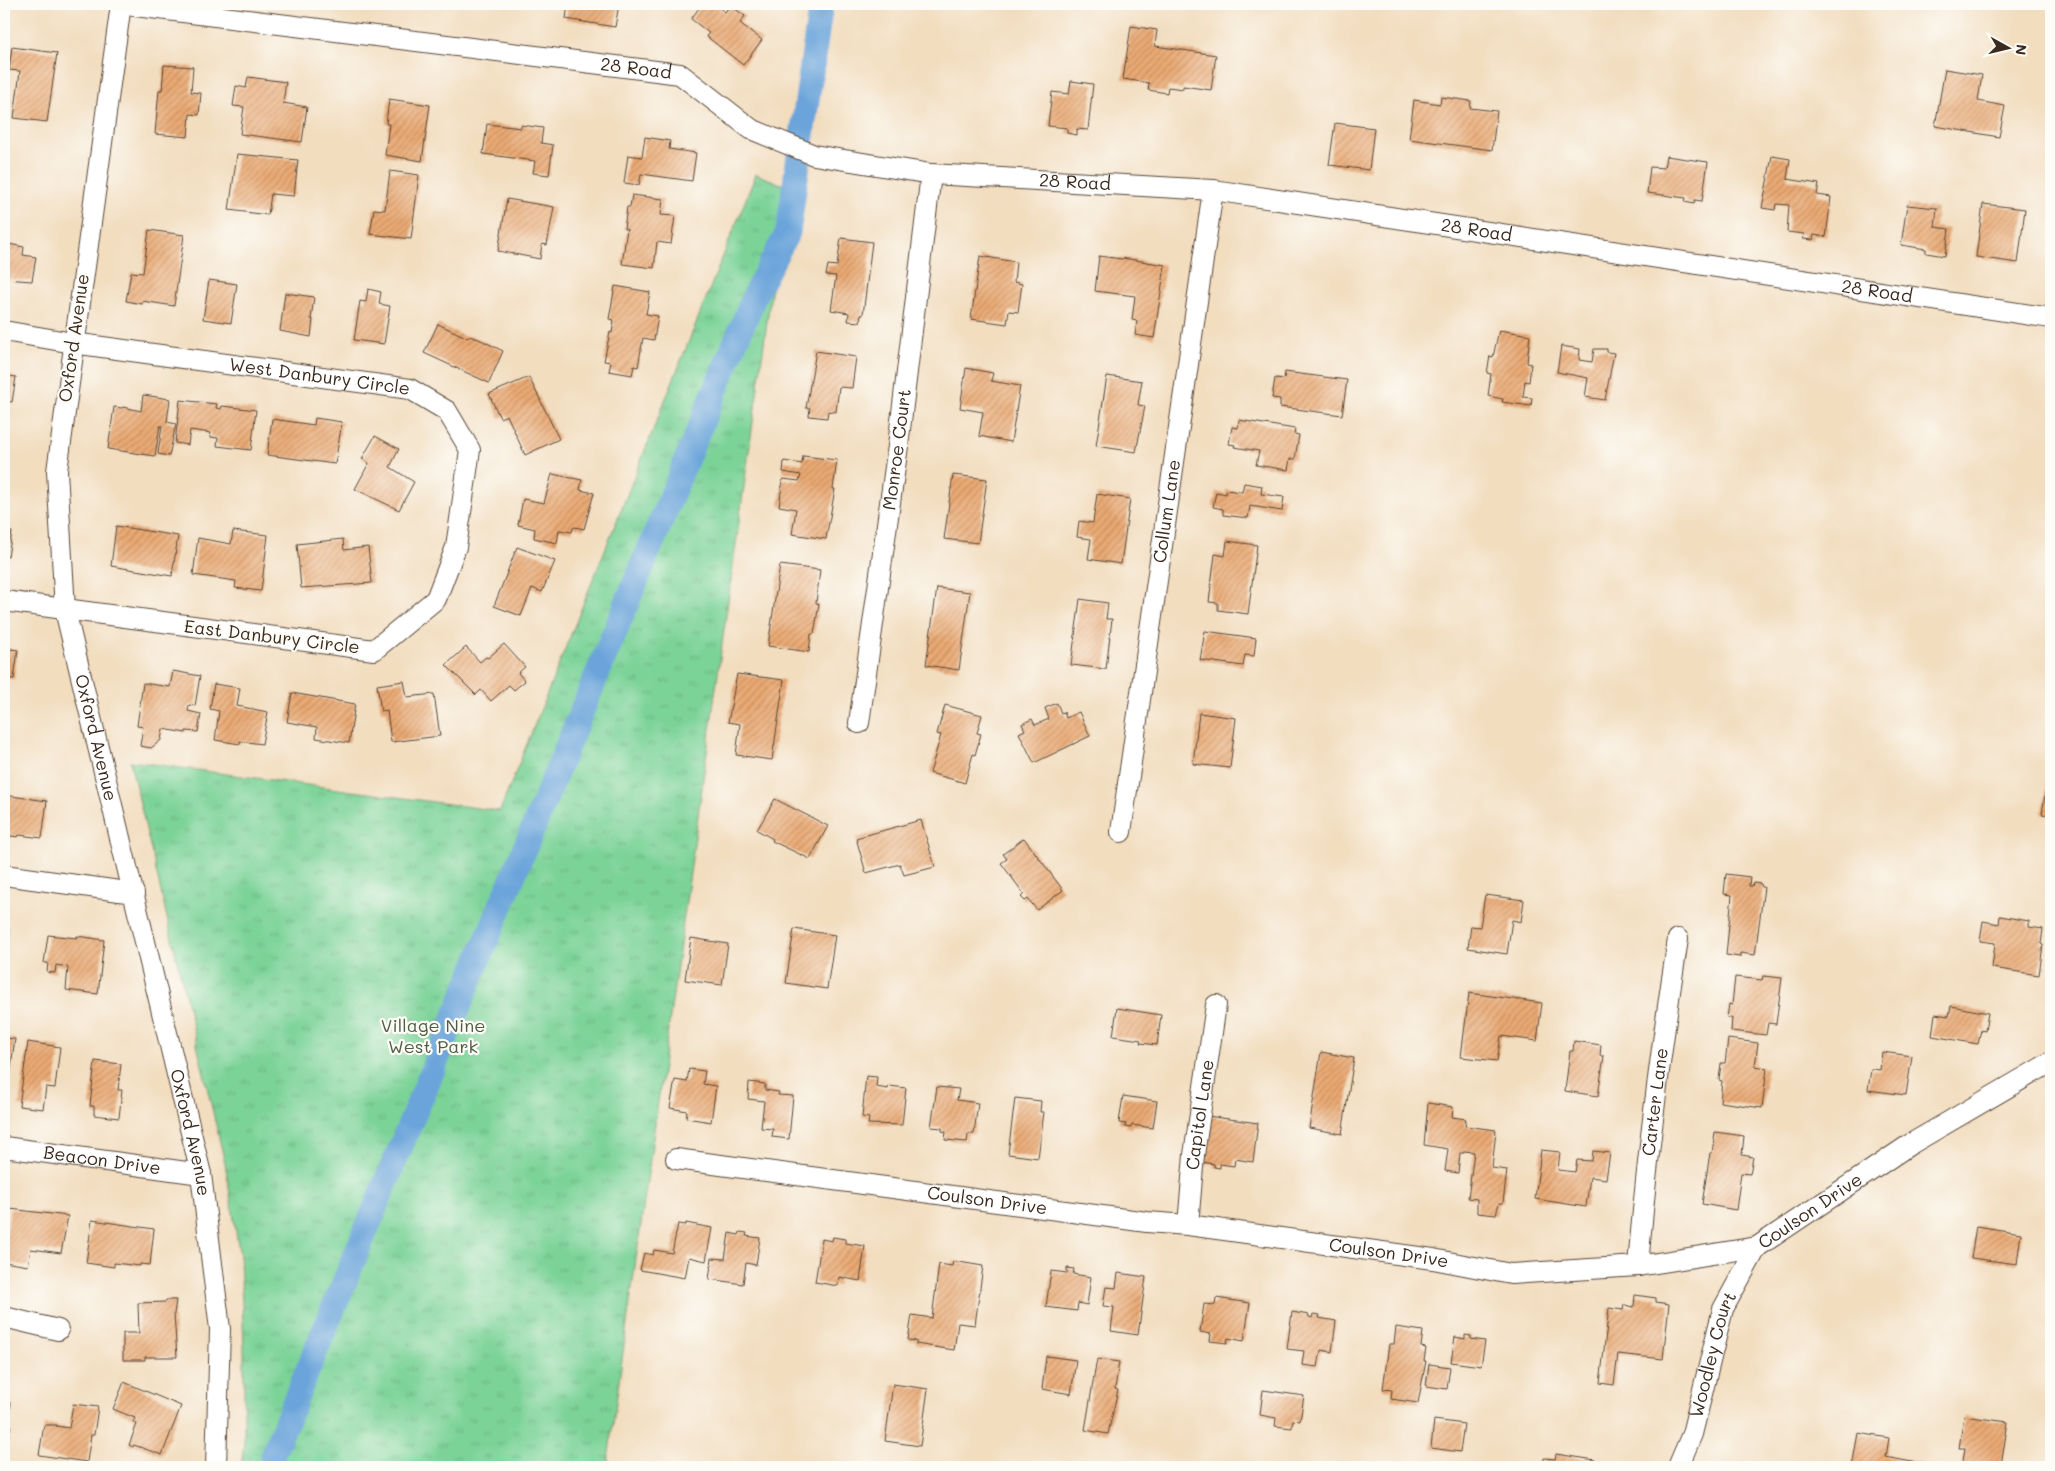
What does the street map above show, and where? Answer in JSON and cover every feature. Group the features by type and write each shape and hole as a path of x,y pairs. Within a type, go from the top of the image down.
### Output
{"street":[{"name":"28 Road","path":"120,4 680,74 751,128 814,156 930,174 1213,190 2051,318"},
{"name":"Oxford Avenue","path":"120,4 57,470 65,610 201,1174 220,1329 216,1467"},
{"name":"Monroe Court","path":"859,723 898,446 930,174"},
{"name":"Collum Lane","path":"1120,832 1213,190"},
{"name":"West Danbury Circle","path":"4,331 73,343 410,389 447,411 470,450 456,547"},
{"name":"East Danbury Circle","path":"4,600 65,610 374,650 436,599 456,547"},
{"path":"4,875 134,893"},
{"name":"Carter Lane","path":"1638,1266 1646,1167 1659,1063 1678,938"},
{"name":"Capitol Lane","path":"1188,1225 1194,1155 1216,1005"},
{"name":"Coulson Drive","path":"676,1159 1147,1222 1188,1225 1433,1259 1511,1274 1638,1266 1757,1246 1909,1145 2051,1062"},
{"name":"Beacon Drive","path":"4,1147 201,1174"},
{"name":"Woodley Court","path":"1678,1467 1692,1434 1724,1309 1757,1246"},
{"path":"4,1317 58,1330"}],"green space":[{"name":"Village Nine West Park","path":"756,174 786,186 607,1467 241,1467 244,1443 244,1345 240,1257 225,1163 130,761 500,811"}],"building":[{"path":"568,4 619,4 615,27 566,19"},
{"path":"702,4 714,4 725,12 730,5 745,16 740,23 762,40 743,65 706,36 709,33 691,19"},
{"path":"1131,26 1157,30 1155,46 1216,55 1211,90 1183,86 1183,89 1168,87 1167,93 1148,90 1149,83 1123,79"},
{"path":"12,47 57,53 47,122 14,118 20,71 9,70"},
{"path":"164,65 193,67 191,92 201,93 199,115 190,114 188,137 155,134 159,90 162,90"},
{"path":"1945,69 1982,75 1978,101 2005,106 1999,137 1935,126"},
{"path":"248,77 286,82 283,103 307,107 302,142 240,134 244,107 233,106 236,86 246,88"},
{"path":"1071,81 1093,84 1088,130 1077,129 1077,135 1067,133 1067,128 1048,126 1052,92 1069,94"},
{"path":"1441,97 1471,101 1470,108 1497,111 1492,150 1409,139 1414,100 1440,104"},
{"path":"389,99 430,105 422,161 385,155 389,124 386,124"},
{"path":"1335,123 1374,128 1369,170 1329,165"},
{"path":"487,124 521,128 521,125 543,128 541,143 553,145 549,175 533,173 535,161 483,154"},
{"path":"645,137 670,141 669,149 696,153 692,181 641,174 639,185 624,183 628,155 642,157"},
{"path":"237,154 298,160 294,196 271,194 268,215 229,210"},
{"path":"1666,156 1708,162 1702,201 1695,200 1694,204 1685,202 1686,198 1647,193 1650,167 1664,168"},
{"path":"1772,156 1790,159 1787,179 1819,184 1817,195 1831,197 1826,237 1814,235 1813,240 1803,239 1804,234 1787,232 1789,205 1776,204 1775,210 1762,208"},
{"path":"390,171 419,175 411,239 370,234 374,209 385,210"},
{"path":"632,195 663,199 661,215 675,216 671,244 657,242 654,268 622,264 627,229 624,229 627,207 630,207"},
{"path":"507,199 554,207 547,245 542,244 540,259 498,251"},
{"path":"1983,204 2025,209 2018,263 1976,257"},
{"path":"1907,205 1937,208 1935,227 1949,229 1945,256 1926,253 1926,249 1901,245"},
{"path":"149,230 184,235 174,306 142,301 142,304 126,301 131,272 143,273"},
{"path":"841,238 872,242 863,315 861,315 860,322 848,321 849,313 831,310 836,276 826,275 828,265 837,266"},
{"path":"4,243 24,247 23,255 36,257 32,281 4,279"},
{"path":"980,256 1016,262 1014,282 1022,284 1018,312 1009,311 1007,324 971,319"},
{"path":"1099,256 1165,265 1154,338 1135,335 1137,321 1132,320 1135,296 1095,291"},
{"path":"209,280 237,284 231,323 203,319"},
{"path":"615,286 650,292 646,314 658,316 654,340 643,338 638,367 634,366 632,375 609,371 611,362 604,361 614,320 609,319"},
{"path":"368,289 381,292 379,304 390,306 384,344 354,340 360,301 366,302"},
{"path":"285,293 314,297 311,337 280,331"},
{"path":"438,324 468,338 469,336 479,339 503,351 489,383 424,353"},
{"path":"1499,330 1530,335 1527,363 1531,364 1529,382 1525,381 1523,397 1532,398 1531,406 1502,402 1503,399 1488,396 1491,374 1487,373 1490,356 1493,357"},
{"path":"1561,346 1580,349 1579,360 1592,362 1594,349 1607,349 1607,352 1614,353 1605,400 1585,397 1588,378 1557,372"},
{"path":"816,351 856,357 852,388 839,387 836,412 828,411 827,418 809,416 810,408 806,408"},
{"path":"966,368 993,373 991,381 1020,386 1011,442 979,436 983,412 960,408"},
{"path":"1285,372 1347,380 1342,415 1280,407 1280,399 1272,398 1275,378 1284,379"},
{"path":"4,375 16,377 12,402 4,401"},
{"path":"1107,376 1142,381 1138,405 1145,406 1136,452 1096,446"},
{"path":"529,377 559,439 525,455 507,415 500,418 489,394"},
{"path":"143,395 170,399 167,422 176,424 169,456 158,454 162,426 160,426 155,456 108,449 114,407 141,411"},
{"path":"180,400 217,404 216,408 221,409 222,406 256,410 251,450 217,446 218,438 210,437 211,433 190,430 188,445 175,443"},
{"path":"315,418 342,422 335,464 267,455 272,419 314,425"},
{"path":"1239,420 1295,429 1294,434 1299,435 1295,459 1290,459 1288,470 1256,465 1259,451 1234,447 1235,445 1229,444 1232,427 1238,428"},
{"path":"375,436 399,449 390,467 414,482 399,510 355,489 369,463 362,459"},
{"path":"803,456 837,460 833,489 835,489 826,539 792,534 796,509 779,506 783,479 799,481 801,475 783,472 784,461 802,464"},
{"path":"552,474 582,480 580,490 594,493 584,529 575,527 572,532 559,530 557,543 534,538 535,529 518,525 523,499 544,503"},
{"path":"953,475 987,479 978,543 944,539"},
{"path":"1244,483 1262,486 1261,494 1284,497 1282,511 1250,506 1248,518 1223,515 1223,509 1213,507 1216,492 1226,494 1226,490 1242,492"},
{"path":"1097,494 1130,499 1121,564 1088,559 1091,539 1077,537 1079,521 1093,523"},
{"path":"116,526 178,536 172,576 111,566"},
{"path":"4,531 12,532 8,557 4,556"},
{"path":"233,531 268,535 261,591 235,588 236,581 193,575 198,538 231,544"},
{"path":"343,539 344,550 368,547 372,583 301,588 297,544"},
{"path":"1227,541 1257,545 1248,614 1218,610 1218,603 1209,602 1215,554 1225,556"},
{"path":"517,547 555,561 542,592 532,588 521,616 494,606"},
{"path":"780,565 820,570 816,603 819,604 814,634 811,634 809,652 768,646"},
{"path":"937,588 970,592 959,670 926,665"},
{"path":"1080,599 1108,603 1106,619 1112,619 1106,669 1071,665"},
{"path":"1205,631 1256,638 1254,656 1245,655 1243,666 1200,660"},
{"path":"504,644 525,667 518,673 525,681 514,690 509,685 491,701 481,690 476,695 446,665 466,647 480,662 486,657 488,658"},
{"path":"4,648 18,650 14,679 4,678"},
{"path":"173,671 200,676 195,706 189,705 188,711 201,714 198,732 186,731 186,733 163,729 161,740 151,748 140,746 143,727 137,726 143,683 170,687"},
{"path":"737,674 784,680 772,760 736,755 740,724 728,722"},
{"path":"404,681 407,697 434,694 440,736 391,742 387,710 381,711 377,685"},
{"path":"214,684 240,688 237,706 268,712 262,744 240,741 240,744 215,740 219,711 210,709"},
{"path":"292,693 355,704 349,743 316,738 317,727 287,722"},
{"path":"1057,703 1061,713 1064,712 1066,718 1079,712 1090,736 1034,763 1019,733 1025,730 1022,724 1032,719 1035,725 1049,719 1045,708"},
{"path":"945,705 982,715 977,733 981,734 965,783 930,773 941,735 937,734"},
{"path":"1199,713 1236,718 1230,768 1193,764"},
{"path":"2047,781 2051,781 2051,815 2042,814"},
{"path":"4,795 47,801 42,838 4,835"},
{"path":"775,799 828,826 810,859 772,841 773,839 757,830"},
{"path":"921,820 935,867 904,875 900,864 866,873 856,838"},
{"path":"1024,838 1063,890 1037,910 1028,899 1025,901 1021,897 1024,894 1001,863 1007,859 1003,854"},
{"path":"1726,874 1750,877 1749,886 1752,886 1753,883 1761,884 1764,887 1755,955 1740,953 1740,957 1726,955 1732,895 1724,894"},
{"path":"1485,895 1524,900 1521,922 1512,920 1507,954 1468,948 1471,926 1480,927"},
{"path":"2000,916 2029,921 2029,927 2043,929 2039,975 1992,968 1995,943 1980,941 1983,921 1999,924"},
{"path":"4,928 9,928 5,956 4,956"},
{"path":"794,929 835,935 827,989 786,983"},
{"path":"48,935 77,938 77,936 104,940 98,994 66,990 68,967 56,965 55,973 47,972 48,963 44,963"},
{"path":"691,938 728,944 722,985 685,980"},
{"path":"1763,976 1782,978 1776,1024 1768,1023 1766,1035 1731,1031 1732,1018 1727,1018 1729,1004 1732,1005 1735,977 1762,980"},
{"path":"1469,993 1542,1003 1537,1041 1501,1036 1497,1061 1461,1057"},
{"path":"1951,1006 1988,1013 1985,1031 1981,1030 1978,1044 1932,1036 1935,1014 1949,1016"},
{"path":"1117,1008 1161,1015 1157,1045 1140,1043 1141,1040 1113,1036"},
{"path":"4,1038 15,1039 5,1105 4,1105"},
{"path":"1728,1039 1758,1043 1755,1066 1767,1068 1762,1108 1720,1102 1722,1081 1719,1080 1721,1063 1725,1063"},
{"path":"1574,1041 1601,1045 1600,1056 1604,1056 1598,1096 1565,1091 1570,1051 1573,1051"},
{"path":"28,1042 60,1047 55,1088 46,1087 43,1109 19,1106"},
{"path":"1321,1052 1354,1058 1342,1134 1309,1128"},
{"path":"1882,1052 1912,1056 1906,1095 1868,1090 1871,1069 1880,1070"},
{"path":"95,1061 121,1064 118,1090 122,1090 119,1118 94,1115 94,1106 90,1106"},
{"path":"689,1069 705,1071 703,1084 716,1086 711,1122 686,1118 687,1111 670,1108 675,1080 687,1082"},
{"path":"866,1076 877,1077 876,1087 888,1089 889,1086 906,1088 902,1125 868,1124 869,1118 862,1117"},
{"path":"749,1082 765,1084 765,1090 779,1092 778,1095 793,1096 789,1139 772,1137 773,1129 761,1128 764,1101 748,1099"},
{"path":"937,1087 959,1089 957,1100 978,1103 974,1134 968,1134 967,1142 945,1140 946,1132 942,1131 942,1128 931,1127"},
{"path":"1123,1096 1157,1101 1153,1128 1132,1125 1131,1128 1125,1127 1126,1124 1119,1123"},
{"path":"1015,1098 1041,1101 1040,1112 1044,1112 1038,1158 1008,1154"},
{"path":"1428,1103 1453,1107 1452,1117 1466,1119 1465,1126 1496,1130 1492,1168 1507,1170 1503,1203 1499,1203 1496,1215 1477,1213 1477,1199 1468,1198 1474,1152 1464,1151 1464,1153 1460,1153 1458,1173 1445,1171 1448,1149 1424,1145"},
{"path":"1207,1116 1258,1123 1253,1162 1235,1159 1234,1166 1220,1164 1220,1168 1214,1167 1214,1164 1201,1162"},
{"path":"1715,1132 1744,1136 1742,1155 1753,1157 1750,1174 1741,1173 1736,1210 1702,1204"},
{"path":"1541,1150 1560,1152 1558,1170 1575,1172 1577,1160 1592,1161 1593,1151 1610,1153 1606,1179 1590,1177 1586,1207 1535,1199"},
{"path":"10,1209 68,1216 61,1253 31,1249 28,1266 4,1262 4,1248"},
{"path":"92,1220 154,1229 150,1265 140,1264 140,1266 114,1263 114,1267 86,1263"},
{"path":"686,1223 712,1228 706,1261 689,1257 685,1278 640,1270 644,1253 653,1255 654,1250 672,1253 678,1224 686,1225"},
{"path":"1976,1226 2021,1233 2017,1264 1971,1258"},
{"path":"740,1232 747,1233 746,1236 760,1238 756,1265 746,1263 743,1284 709,1279 712,1258 725,1259 729,1233 739,1235"},
{"path":"833,1237 845,1239 845,1243 865,1246 860,1281 839,1277 838,1286 815,1282 822,1239 832,1241"},
{"path":"953,1261 983,1266 975,1325 958,1323 954,1350 916,1344 916,1341 908,1340 912,1315 932,1318 939,1264 952,1266"},
{"path":"1067,1268 1074,1269 1073,1274 1091,1277 1087,1305 1078,1303 1077,1311 1046,1307 1051,1271 1067,1273"},
{"path":"1118,1273 1146,1277 1138,1335 1111,1331 1114,1307 1103,1306 1106,1287 1116,1288"},
{"path":"1635,1295 1656,1298 1656,1302 1669,1304 1663,1359 1618,1354 1614,1385 1600,1383 1609,1308 1623,1310 1624,1305 1634,1307"},
{"path":"1216,1298 1250,1303 1244,1341 1228,1338 1227,1343 1210,1341 1211,1334 1200,1332 1204,1304 1215,1305"},
{"path":"166,1300 176,1300 174,1314 177,1357 145,1357 145,1360 123,1360 123,1333 139,1333 138,1303 166,1302"},
{"path":"1292,1312 1309,1315 1312,1318 1313,1314 1320,1315 1319,1318 1336,1321 1332,1352 1321,1350 1318,1367 1302,1365 1304,1351 1287,1349"},
{"path":"1396,1327 1423,1331 1421,1347 1426,1348 1424,1361 1426,1361 1418,1403 1391,1399 1392,1390 1383,1389 1389,1344 1394,1344"},
{"path":"1465,1335 1471,1336 1471,1339 1485,1341 1481,1366 1451,1362 1455,1337 1465,1339"},
{"path":"1046,1356 1076,1360 1071,1394 1042,1389"},
{"path":"1097,1359 1119,1362 1115,1389 1118,1390 1108,1434 1085,1430"},
{"path":"1429,1364 1450,1367 1447,1389 1426,1386"},
{"path":"124,1382 181,1406 162,1455 129,1445 137,1424 133,1422 135,1418 113,1409"},
{"path":"893,1384 928,1389 920,1446 885,1441"},
{"path":"1263,1390 1304,1396 1300,1421 1293,1420 1292,1428 1275,1426 1276,1418 1260,1415"},
{"path":"4,1402 11,1403 8,1425 11,1425 8,1440 4,1439"},
{"path":"73,1404 98,1407 94,1435 91,1435 87,1462 39,1455 44,1425 57,1425 69,1428"},
{"path":"1964,1416 2008,1422 2001,1465 1996,1467 1962,1467 1965,1448 1959,1448"},
{"path":"1434,1420 1464,1424 1460,1452 1431,1448"},
{"path":"1858,1433 1889,1438 1886,1457 1922,1464 1921,1467 1852,1467"},
{"path":"1556,1454 1595,1460 1594,1467 1543,1467 1544,1458 1555,1459"}],"waterway":[{"path":"272,1456 757,290 788,232 821,4"}]}
